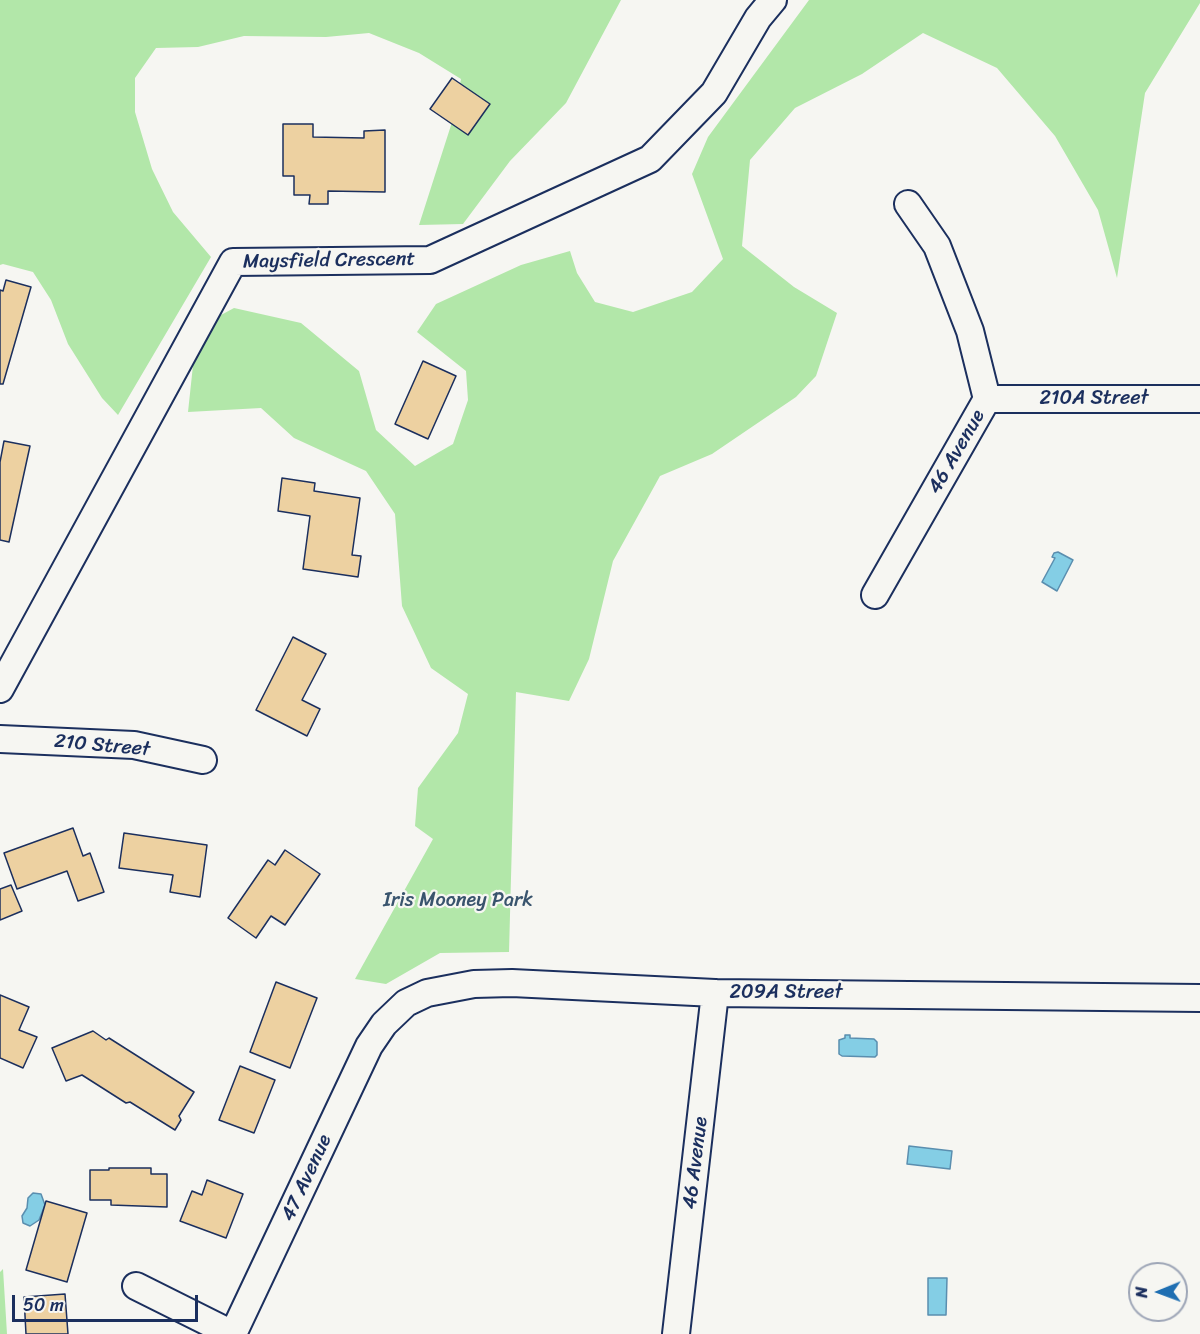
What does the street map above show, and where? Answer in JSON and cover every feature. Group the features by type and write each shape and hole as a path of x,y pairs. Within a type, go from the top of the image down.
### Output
{"street":[{"name":"Maysfield Crescent","path":"0,690 233,262 430,260 650,159 714,93 758,18 773,0"},
{"name":"46 Avenue","path":"875,595 987,399 970,331 937,246 908,204"},
{"name":"210A Street","path":"987,399 1200,399"},
{"name":"210 Street","path":"0,739 134,745 203,760"},
{"name":"209A Street","path":"384,1024 406,1003 427,993 474,984 512,983 715,993 1200,998"},
{"name":"46 Avenue","path":"676,1334 715,993"},
{"name":"47 Avenue","path":"232,1334 369,1046 384,1024"},
{"path":"136,1286 232,1334"}],"green space":[{"path":"0,0 621,0 566,103 510,161 463,224 419,225 453,119 461,79 419,53 369,33 326,37 244,36 198,47 156,48 135,78 135,112 152,169 173,212 211,257 118,415 102,398 68,344 51,300 33,272 0,265"},
{"name":"Iris Mooney Park","path":"809,0 1200,0 1145,93 1117,278 1098,210 1055,136 997,68 923,33 862,74 795,108 750,160 742,246 794,287 837,313 816,376 796,397 712,454 660,476 613,561 589,659 569,701 516,692 509,952 440,953 386,984 355,979 433,839 415,826 418,788 458,733 468,694 431,668 402,606 395,514 366,471 294,438 261,408 188,412 197,328 234,308 301,323 359,371 376,430 415,466 453,444 468,400 466,371 417,332 436,304 521,265 570,251 577,273 595,302 633,312 692,292 723,259 692,174 708,137"},
{"path":"3,1269 7,1334 0,1334 0,1272"}],"water":[{"path":"1058,552 1073,560 1057,591 1042,582 1055,558 1052,557 1054,553"},
{"path":"845,1035 850,1035 850,1038 874,1039 877,1042 877,1055 875,1057 842,1056 839,1054 839,1040 845,1038"},
{"path":"909,1146 952,1151 950,1169 907,1164"},
{"path":"33,1193 41,1194 45,1205 39,1220 30,1226 23,1223 22,1216 27,1208 28,1198"},
{"path":"928,1278 947,1278 946,1315 928,1315"}],"building":[{"path":"452,78 490,104 468,135 430,109"},
{"path":"283,124 313,124 313,137 364,138 364,131 385,130 385,192 328,191 328,204 309,204 310,195 294,195 294,176 283,176"},
{"path":"6,280 31,287 3,384 0,384 0,290 3,291"},
{"path":"423,361 456,376 428,439 395,424"},
{"path":"4,441 30,446 9,542 0,540 0,462"},
{"path":"282,478 315,483 314,491 360,498 352,555 361,556 358,577 303,569 310,516 278,511"},
{"path":"293,637 326,654 302,700 320,709 307,736 256,710"},
{"path":"73,828 83,856 90,853 104,892 78,901 67,871 17,889 4,853"},
{"path":"124,833 207,845 200,897 170,892 173,875 119,868"},
{"path":"285,850 320,874 285,925 271,916 256,938 228,918 268,860 275,865"},
{"path":"11,885 22,911 0,920 0,889"},
{"path":"276,982 317,998 290,1068 250,1052"},
{"path":"0,995 29,1007 19,1030 37,1037 23,1068 0,1058"},
{"path":"93,1031 106,1040 109,1038 194,1092 179,1116 181,1120 175,1130 82,1075 66,1081 52,1048"},
{"path":"240,1066 275,1080 254,1133 219,1120"},
{"path":"109,1168 151,1168 151,1174 167,1174 167,1207 111,1205 111,1200 90,1200 90,1170 109,1170"},
{"path":"207,1180 243,1194 226,1238 180,1221 192,1191 202,1195"},
{"path":"46,1201 87,1213 67,1282 26,1270"},
{"path":"65,1294 68,1334 26,1334 24,1297"}]}
